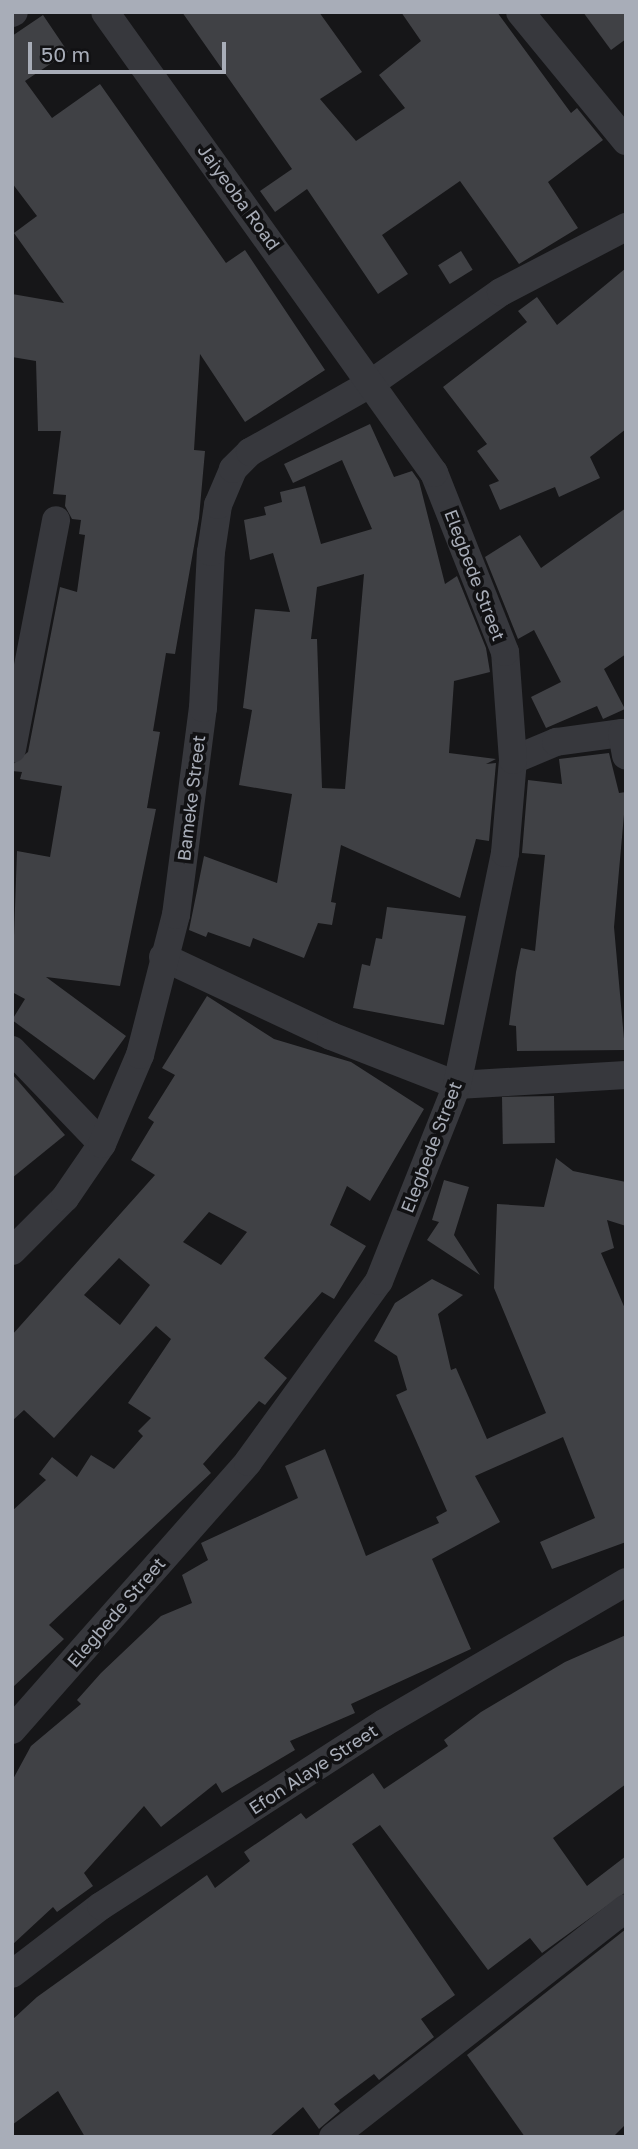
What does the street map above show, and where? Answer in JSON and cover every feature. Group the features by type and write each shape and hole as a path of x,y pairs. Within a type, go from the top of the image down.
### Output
{"street":[{"name":"Jaiyeoba Road","path":"105,12 373,382"},
{"path":"520,12 626,141"},
{"name":"Bameke Street","path":"12,1251 65,1198 102,1144 140,1055 163,957 176,915 203,708 218,505 233,469 250,452 373,382 501,292 626,227"},
{"name":"Elegbede Street","path":"12,1730 248,1462 379,1281 457,1084 505,853 513,760 505,652 434,473 373,382"},
{"path":"12,749 56,520"},
{"path":"513,760 556,742 622,733 626,756"},
{"path":"163,957 331,1036 457,1084 626,1075"},
{"path":"12,1050 102,1144"},
{"name":"Efon Alaye Street","path":"12,1974 101,1906 384,1723 626,1582"},
{"path":"333,2137 626,1908"}],"building":[{"path":"182,12 319,12 362,72 320,99 356,141 405,108 379,75 421,41 401,12 497,12 571,113 577,108 603,140 548,182 578,228 519,264 460,181 382,235 408,274 378,294 307,189 275,212 260,191 292,169"},
{"path":"583,12 626,12 626,39 611,50"},
{"path":"43,15 68,52 25,81 52,118 100,84 226,263 245,250 325,370 245,422 200,354 194,450 205,451 199,518 175,654 166,653 153,731 160,732 147,808 156,809 120,986 46,977 126,1036 94,1080 12,1020 25,999 12,992 17,851 50,857 62,786 20,779 22,772 12,771 12,765 28,752 60,587 77,592 85,535 79,534 81,520 72,519 65,506 66,495 53,494 61,431 38,431 36,361 12,357 12,294 64,303 14,233 37,216 12,183 12,36"},
{"path":"461,251 473,270 450,284 438,265"},
{"path":"626,268 626,429 590,457 600,478 559,497 555,487 500,510 489,485 499,481 477,451 487,444 443,387 527,322 518,311 537,297 557,325"},
{"path":"370,424 394,477 412,471 419,481 445,584 457,576 486,648 490,672 454,681 449,753 496,759 486,764 496,763 489,841 476,839 460,898 341,845 331,902 336,903 332,925 318,923 304,958 253,938 250,947 208,932 206,937 189,930 204,856 277,883 292,794 239,785 252,710 243,708 255,609 290,612 273,553 250,560 244,520 266,515 264,507 282,502 280,492 305,486 321,544 372,529 342,460 293,483 284,464","holes":["364,574 345,789 322,788 317,639 311,639 317,587"]},
{"path":"626,508 626,654 604,669 625,709 603,719 597,706 546,728 531,697 561,682 534,630 518,639 485,557 520,535 541,568"},
{"path":"609,753 619,793 626,792 614,927 625,1050 517,1051 516,1026 509,1025 516,972 521,948 535,951 545,855 522,853 528,780 562,784 559,759"},
{"path":"387,907 466,916 444,1025 353,1008 362,964 370,966 376,938 382,939"},
{"path":"207,996 274,1039 351,1062 424,1109 370,1201 347,1186 330,1225 366,1246 334,1299 322,1292 264,1358 287,1378 265,1405 259,1401 203,1464 211,1473 49,1625 64,1639 12,1688 12,1511 46,1480 39,1474 52,1457 77,1477 91,1455 114,1469 143,1436 138,1431 151,1418 128,1403 171,1339 156,1326 54,1438 24,1410 12,1421 12,1335 155,1175 131,1160 154,1122 148,1118 175,1075 162,1068","holes":["209,1212 247,1232 221,1265 183,1242","119,1258 150,1285 120,1325 84,1295"]},
{"path":"12,1074 65,1135 12,1178"},
{"path":"554,1096 555,1143 503,1144 502,1097"},
{"path":"556,1158 573,1171 626,1182 626,1226 607,1220 614,1248 601,1253 626,1311 626,1542 552,1569 540,1542 595,1518 563,1437 475,1476 500,1522 432,1559 471,1649 351,1704 355,1713 290,1741 295,1750 222,1793 216,1783 161,1827 144,1806 84,1873 93,1886 57,1912 53,1907 12,1945 12,1781 31,1746 81,1704 77,1700 101,1673 161,1616 192,1603 182,1575 208,1560 201,1543 298,1498 285,1466 325,1449 366,1556 439,1523 436,1517 447,1511 396,1395 407,1390 397,1356 374,1341 395,1303 432,1279 463,1295 438,1314 451,1370 456,1368 487,1439 546,1413 494,1288 497,1204 544,1207"},
{"path":"444,1180 469,1187 454,1235 480,1275 427,1240 439,1222 432,1220"},
{"path":"626,1635 626,1784 553,1838 587,1886 626,1856 626,1892 542,1953 530,1938 488,1970 380,1825 352,1844 455,1995 421,2019 434,2037 379,2080 374,2074 334,2104 340,2111 319,2129 303,2107 269,2137 85,2137 58,2091 12,2125 12,2020 37,1997 207,1875 215,1888 250,1861 244,1852 301,1813 306,1819 373,1773 384,1789 448,1746 444,1740 481,1712 565,1662"},
{"path":"626,1929 626,2124 613,2137 525,2137 467,2055"}]}
